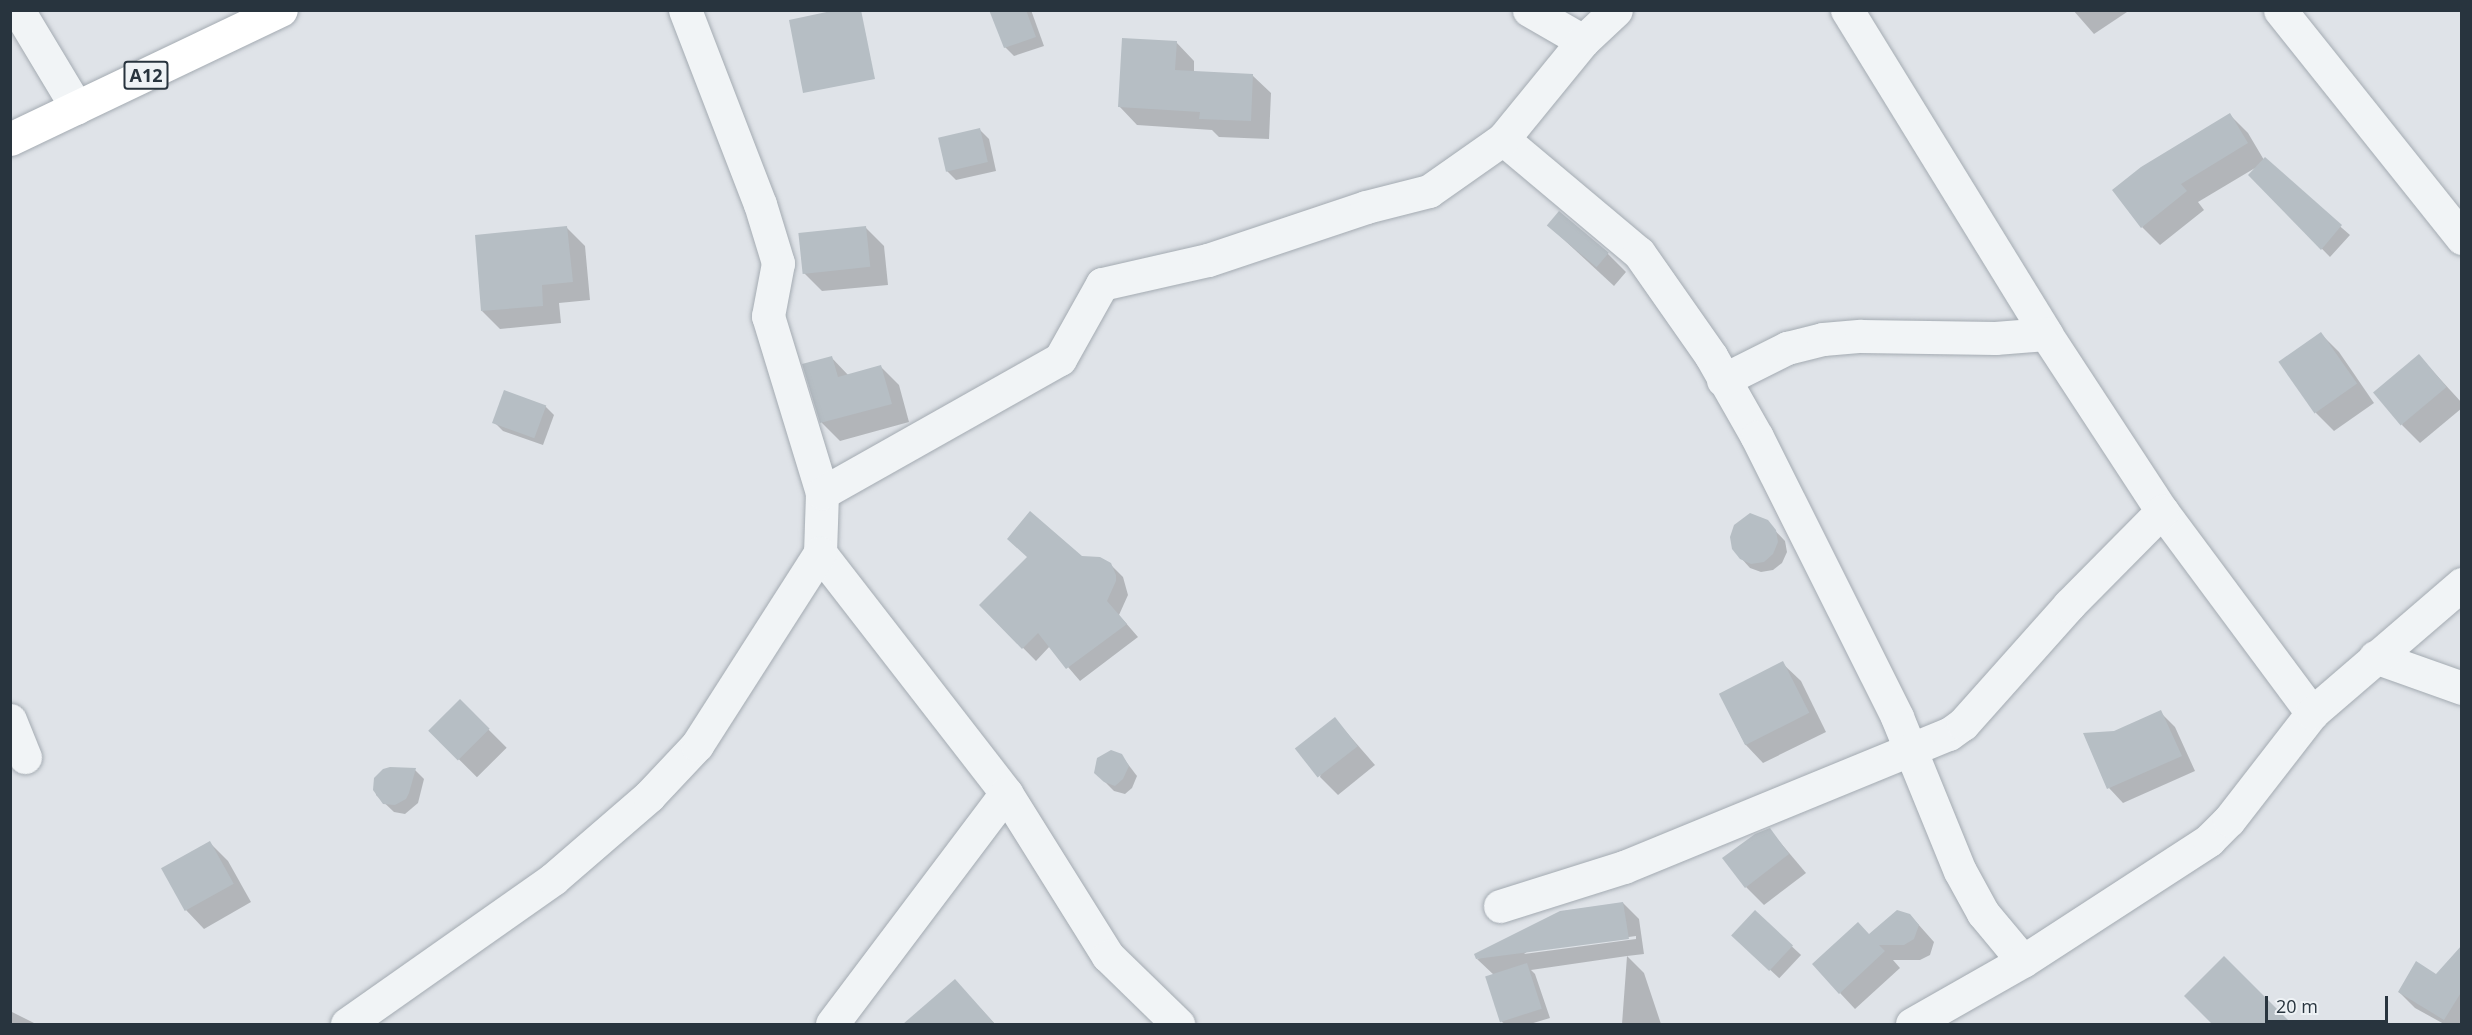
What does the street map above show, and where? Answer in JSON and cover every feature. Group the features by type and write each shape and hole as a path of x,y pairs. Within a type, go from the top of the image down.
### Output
{"main road":[{"name":"A12","path":"10,139 281,10"}],"street":[{"path":"18,10 77,108"},
{"path":"347,1024 553,879 649,796 697,745 820,553 822,493 768,316 778,263 760,204 685,10"},
{"path":"1529,10 1582,41"},
{"path":"822,493 1060,359 1102,284 1208,260 1366,207 1429,191 1503,139 1582,41 1616,10"},
{"path":"1847,10 2046,334 2162,510 2312,713"},
{"path":"2280,10 2462,238"},
{"path":"1503,139 1639,253 1711,356 1778,479 1911,749 1942,834 1960,871 1983,913 2023,962"},
{"path":"1724,380 1787,348 1823,339 1861,336 1995,338 2046,334"},
{"path":"1500,906 1624,867 1949,734 1963,724 2069,605 2162,510"},
{"path":"820,553 1006,793 1107,956 1178,1024"},
{"path":"1912,1024 2023,962 2209,840 2229,820 2312,713 2462,584"},
{"path":"2375,657 2462,688"},
{"path":"10,720 25,757"},
{"path":"832,1024 1006,793"}],"building":[{"path":"836,10 861,10 875,79 803,93 789,20"},
{"path":"989,10 1026,10 1036,37 1004,48"},
{"path":"1122,38 1177,41 1175,70 1253,74 1251,121 1199,119 1200,112 1118,107"},
{"path":"2230,113 2248,143 2181,184 2187,191 2141,228 2112,190 2141,167"},
{"path":"980,128 988,162 946,172 938,138"},
{"path":"2265,157 2342,225 2321,250 2248,175"},
{"path":"1559,211 1609,253 1597,267 1547,226"},
{"path":"567,226 573,282 542,285 543,306 481,311 475,235"},
{"path":"866,226 870,267 803,274 798,233"},
{"path":"2321,332 2357,384 2315,413 2278,362"},
{"path":"2419,354 2447,387 2401,426 2373,393"},
{"path":"832,356 838,377 881,365 892,404 820,423 802,364"},
{"path":"504,390 546,405 534,438 492,423"},
{"path":"1030,511 1082,556 1100,557 1111,563 1116,575 1116,581 1107,601 1127,624 1066,669 1038,633 1022,649 979,605 1027,557 1007,539"},
{"path":"1750,513 1768,520 1776,530 1778,542 1773,554 1764,562 1751,564 1740,559 1732,549 1730,537 1734,525"},
{"path":"1783,661 1809,713 1745,745 1719,694"},
{"path":"460,699 490,729 458,761 428,731"},
{"path":"2161,710 2182,756 2107,789 2083,733 2114,731"},
{"path":"1335,717 1358,746 1318,778 1295,748"},
{"path":"1111,750 1122,754 1129,766 1123,779 1115,786 1104,782 1094,773 1097,758"},
{"path":"416,768 406,799 395,805 383,804 373,790 374,778 383,769"},
{"path":"1770,828 1789,854 1745,888 1722,858 1755,834"},
{"path":"210,841 234,884 185,911 161,868"},
{"path":"1623,902 1629,939 1476,959 1474,954 1560,911"},
{"path":"1755,910 1793,945 1769,971 1731,936"},
{"path":"1897,910 1910,914 1919,925 1914,939 1904,945 1879,945 1885,951 1839,994 1812,964 1858,922 1869,934"},
{"path":"2462,945 2462,991 2444,1020 2398,992 2416,961 2436,974"},
{"path":"2224,956 2292,1024 2212,1024 2184,996"},
{"path":"1527,963 1542,1009 1500,1022 1485,977"},
{"path":"955,979 995,1024 903,1024"}]}
